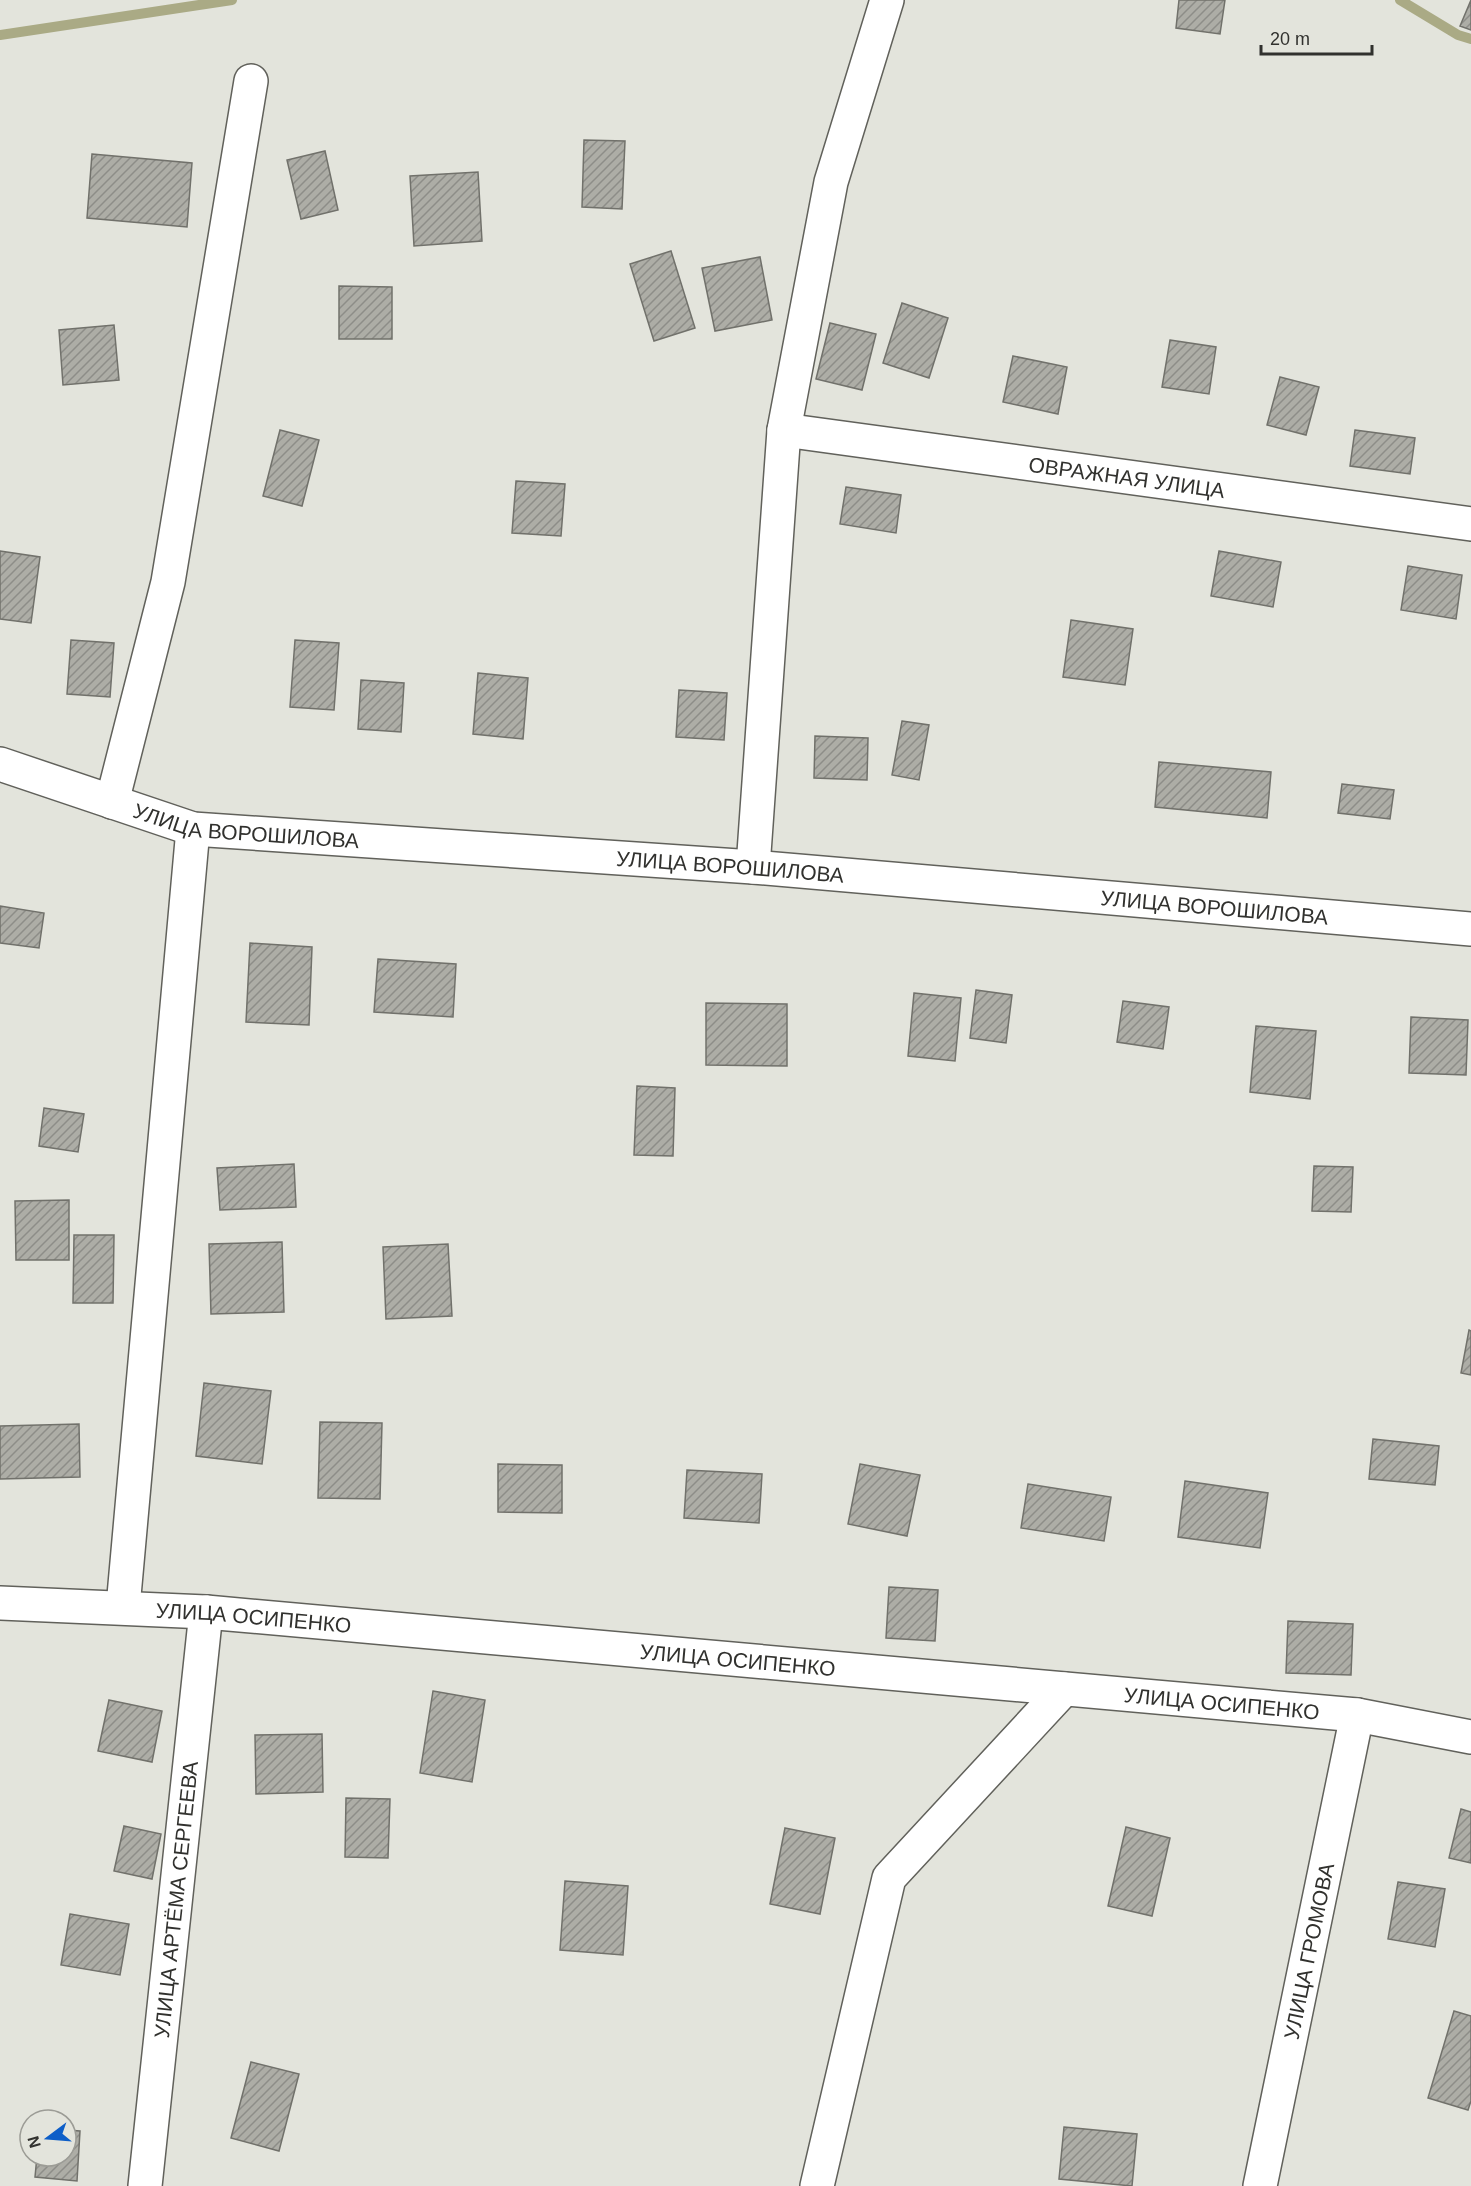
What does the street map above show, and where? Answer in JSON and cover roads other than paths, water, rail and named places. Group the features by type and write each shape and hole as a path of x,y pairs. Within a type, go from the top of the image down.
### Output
{"street":[{"path":"753,867 784,429 831,182 887,0"},
{"path":"112,802 168,582 251,81"},
{"name":"ОВРАЖНАЯ УЛИЦА","path":"784,429 1471,524"},
{"name":"УЛИЦА ВОРОШИЛОВА","path":"0,764 193,829 753,867 1471,929"},
{"path":"123,1607 193,829"},
{"name":"УЛИЦА ОСИПЕНКО","path":"0,1603 206,1612 1357,1715 1471,1737"},
{"name":"УЛИЦА АРТЁМА СЕРГЕЕВА","path":"145,2186 206,1612"},
{"path":"817,2186 889,1878 1064,1689"},
{"name":"УЛИЦА ГРОМОВА","path":"1260,2186 1357,1715"}],"waterway":[{"path":"0,35 232,0"},
{"path":"1400,0 1458,35 1471,39"}]}
